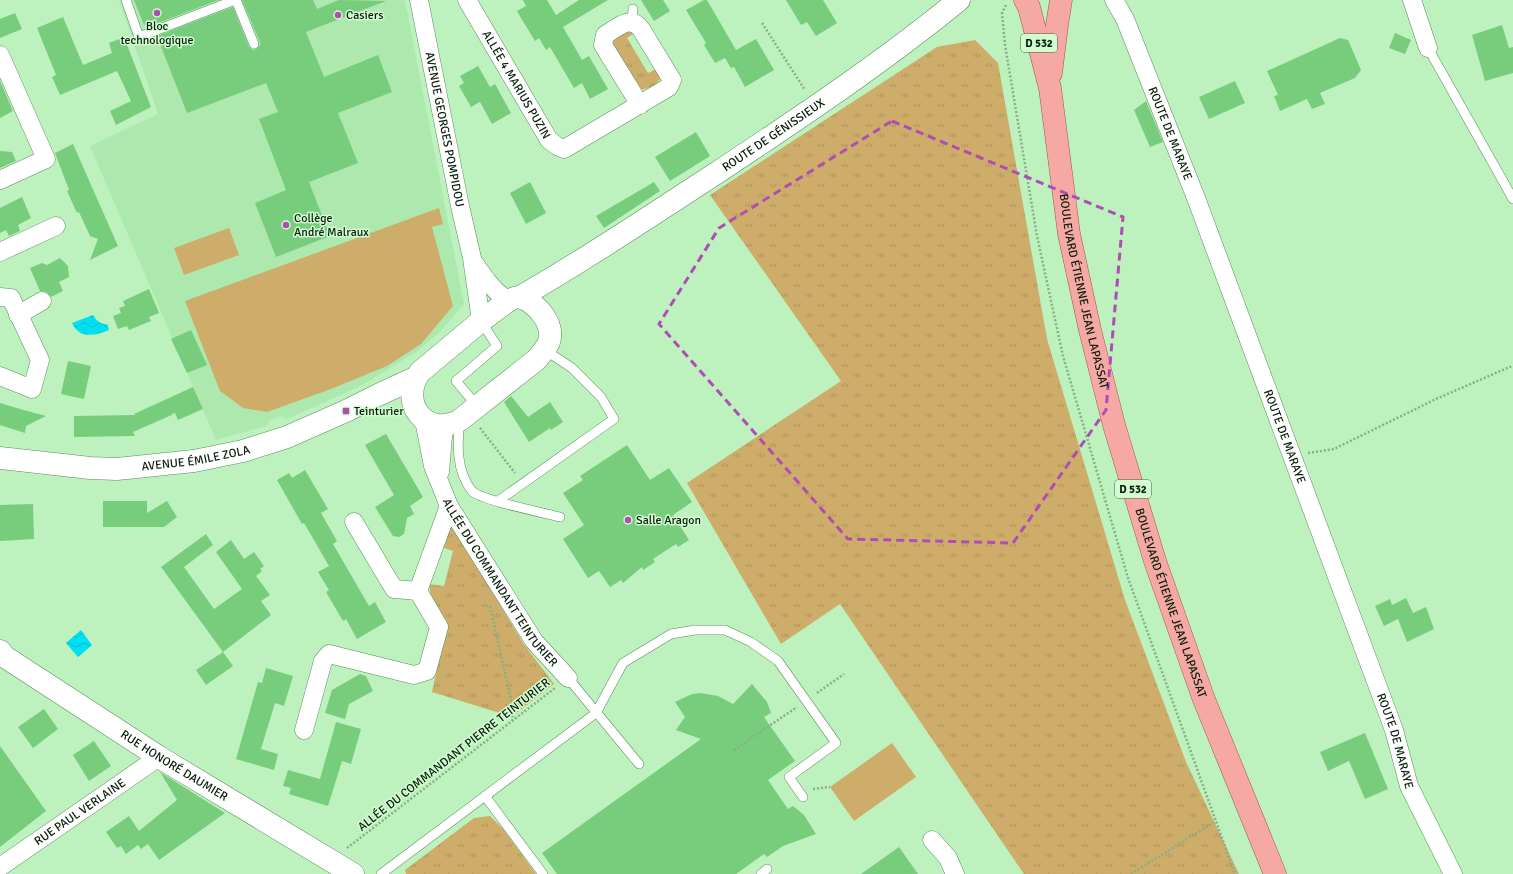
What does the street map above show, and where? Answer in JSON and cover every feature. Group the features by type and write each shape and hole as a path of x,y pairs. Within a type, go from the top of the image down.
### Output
{"main road":[{"name":"ROUTE DE GÉNISSIEUX","path":"380,394 415,378 427,365 481,321 514,299 581,262 815,108 960,0"},
{"name":"BOULEVARD ÉTIENNE JEAN LAPASSAT","path":"1026,0 1050,88 1069,234 1090,330 1114,426 1155,561 1203,697 1275,874"},
{"name":"BOULEVARD ÉTIENNE JEAN LAPASSAT","path":"1050,88 1061,0"},
{"name":"ROUTE DE GÉNISSIEUX","path":"543,315 559,287 581,262"},
{"path":"380,394 404,400 419,413 438,426 453,423 478,407 536,360 545,350 549,340 548,326 543,315 535,305 514,299"},
{"path":"415,378 412,398 419,413"},
{"name":"AVENUE ÉMILE ZOLA","path":"0,458 33,463 117,469 194,461 243,451 287,437 346,412 380,394"},
{"name":"RUE HONORÉ DAUMIER","path":"2,657 159,757 344,868"}],"street":[{"name":"AVENUE GEORGES POMPIDOU","path":"419,0 460,206 472,258 481,321"},
{"name":"ALLÉE 4 MARIUS PUZIN","path":"467,0 549,140 557,146 564,149 640,105 669,87 672,80 632,15 626,22 605,35 604,45 640,105"},
{"name":"ROUTE DE MARAYE","path":"1114,0 1125,19 1196,198 1394,730 1409,786 1453,874"},
{"path":"1412,0 1428,48"},
{"path":"0,55 46,159 0,180"},
{"path":"0,252 56,226"},
{"name":"AVENUE GEORGES POMPIDOU","path":"472,258 486,281 498,294 514,299"},
{"path":"0,297 10,298 40,360 32,389 0,376"},
{"path":"18,315 42,301"},
{"name":"ALLÉE DU COMMANDANT TEINTURIER","path":"419,413 433,466 449,506 534,641 568,678"},
{"name":"ALLÉE DU COMMANDANT TEINTURIER","path":"440,481 443,436 453,423"},
{"path":"304,730 323,661 329,654 414,674 427,671 438,628 418,591 449,506"},
{"path":"354,522 394,588 418,591"},
{"name":"RUE PAUL VERLAINE","path":"0,867 159,757"},
{"path":"932,840 948,858 955,874"}],"lane":[{"path":"126,0 139,37 235,0 254,44"},
{"path":"1428,48 1513,199"},
{"path":"478,407 456,381 497,346 481,321"},
{"path":"498,501 614,419 597,392 572,368 545,350"},
{"path":"453,423 458,460 465,479 473,492 487,498 560,517"},
{"path":"381,874 596,713 623,663 671,634 695,630 726,630 750,642 778,661 836,742 789,777 803,797"},
{"path":"568,678 639,764"},
{"path":"485,796 542,874"}],"path":[{"path":"762,23 808,96"},
{"path":"1292,456 1334,449 1436,399 1512,366"},
{"path":"489,604 513,708 512,721"},
{"path":"734,750 844,674"},
{"name":"ALLÉE DU COMMANDANT PIERRE TEINTURIER","path":"344,868 346,849 568,678"},
{"path":"1131,874 1216,821"}],"highlighted area":[{"path":"892,121 1123,217 1106,410 1013,543 848,539 659,324 719,228"}],"shaded area":[{"name":"Collège André Malraux","path":"119,0 405,0 464,304 439,333 416,352 364,384 286,419 281,416 271,420 266,426 216,440 90,146 158,114"}],"green space":[{"path":"628,28 635,33 627,38 648,73 656,69 660,79 654,86 646,89 640,89 613,48 612,40"},
{"path":"975,40 998,63 1047,339 1125,600 1186,762 1239,874 1024,874 840,604 781,644 687,483 841,381 710,195 937,47"},
{"path":"439,208 443,224 432,227 453,306 421,344 387,366 331,389 267,412 243,408 220,391 185,301"},
{"path":"229,228 239,255 184,275 174,248"},
{"path":"453,527 523,643 554,684 515,714 506,715 432,692 446,628 431,596 429,584 444,586 453,551 439,546 446,528"},
{"path":"892,743 916,777 854,821 830,787"},
{"path":"490,816 504,830 536,874 406,874 405,870 474,818"}],"water":[{"path":"93,315 99,322 107,324 109,330 98,334 88,335 79,332 72,323"},
{"path":"81,630 92,645 78,657 66,643"}],"building":[{"name":"Bloc technologique","path":"134,0 218,0 153,25 152,22 144,25"},
{"path":"242,0 313,0 317,9 339,0 386,1 306,32 324,77 378,55 392,92 338,113 358,163 309,182 330,236 276,257 255,203 286,190 259,119 278,112 266,83 187,113 157,36 233,7 249,47 253,50 257,49 260,42"},
{"path":"523,0 547,0 556,15 579,0 608,0 563,27 582,60 589,56 608,89 590,99 582,83 574,88 550,47 546,50 539,38 535,41 521,18 517,11 526,6"},
{"path":"641,0 663,0 670,11 654,21"},
{"path":"704,0 707,0 736,50 756,39 774,70 745,87 734,67 731,68 725,58 715,63 704,45 706,43 686,10"},
{"path":"786,0 823,0 837,23 816,36 807,22 801,25"},
{"path":"15,13 22,29 0,38 0,19"},
{"path":"63,17 83,65 112,53 109,43 124,37 151,107 116,125 110,111 131,101 117,71 60,95 52,77 56,75 37,28"},
{"path":"1502,25 1509,48 1513,47 1513,73 1485,81 1472,35"},
{"path":"1395,33 1411,40 1405,54 1389,48"},
{"path":"1340,38 1348,40 1361,70 1355,78 1320,93 1325,104 1312,109 1307,99 1280,111 1274,96 1278,95 1267,71"},
{"path":"478,66 490,87 495,84 511,113 492,124 480,102 471,107 459,86 464,83 460,76"},
{"path":"0,81 13,111 0,118"},
{"path":"1235,81 1245,103 1209,119 1199,97"},
{"path":"1146,101 1163,142 1150,147 1134,110"},
{"path":"696,132 710,156 670,181 655,157"},
{"path":"73,144 118,246 90,260 98,239 90,236 79,212 77,213 67,191 69,190 55,153"},
{"path":"0,151 12,152 16,161 0,168"},
{"path":"530,182 546,213 526,224 510,193"},
{"path":"654,182 660,191 604,228 596,216"},
{"path":"22,197 31,218 18,225 20,231 9,236 6,230 0,233 0,208"},
{"path":"60,258 68,266 69,277 59,282 63,291 51,297 47,292 40,291 30,268 42,263 47,265"},
{"path":"149,289 159,313 149,317 151,321 129,330 127,326 118,329 113,316 121,313 119,308 125,306 123,301"},
{"path":"191,330 207,365 187,373 171,339"},
{"path":"68,361 91,366 84,399 61,394"},
{"path":"193,387 203,409 178,420 175,413 171,414 174,414 133,432 135,436 74,437 74,416 135,415 134,414"},
{"path":"511,396 528,417 550,402 563,422 551,430 550,428 529,442 504,402"},
{"path":"0,403 46,416 26,426 25,433 0,425"},
{"path":"386,434 423,497 410,506 414,514 407,518 404,534 399,537 393,536 375,507 394,495 365,445"},
{"name":"Salle Aragon","path":"627,445 650,480 669,468 692,502 673,515 689,540 678,547 676,544 653,559 655,562 643,570 642,567 623,583 621,580 610,587 599,571 588,578 563,539 584,525 563,493 583,480 580,476"},
{"path":"305,470 328,509 321,513 337,541 333,544 369,606 375,602 386,622 357,639 346,619 343,621 326,592 329,590 318,572 329,566 304,523 302,524 277,480 289,473 292,478"},
{"path":"103,501 147,501 147,513 167,501 177,517 164,527 103,527"},
{"path":"33,504 34,539 0,541 0,505"},
{"path":"206,534 213,545 184,567 214,609 242,589 216,552 231,540 244,559 254,552 264,566 260,569 262,571 256,576 270,595 261,601 271,615 223,652 161,567"},
{"path":"1406,598 1413,613 1426,607 1434,629 1407,642 1398,619 1384,626 1375,606 1390,599 1392,605"},
{"path":"223,652 233,666 206,685 196,670"},
{"path":"266,668 293,676 284,706 275,703 261,749 278,754 274,770 236,759 258,682 262,683"},
{"path":"360,674 366,676 373,691 349,704 345,719 325,713 332,690"},
{"path":"752,684 767,702 771,713 764,717 795,761 768,780 788,809 793,806 804,815 816,834 783,846 767,857 764,854 736,874 557,874 542,853 701,739 676,730 685,717 675,702 692,694 701,693 718,696 733,704"},
{"path":"44,709 58,729 33,748 18,727"},
{"path":"336,722 361,729 351,764 342,761 328,806 289,794 291,788 283,786 288,770 320,779"},
{"path":"1365,733 1388,789 1365,799 1349,761 1328,771 1320,752"},
{"path":"94,741 111,766 89,781 73,755"},
{"path":"0,746 46,811 0,847"},
{"path":"160,772 225,813 159,860 148,844 141,849 138,845 126,854 121,846 117,848 106,832 129,816 139,831 177,800"},
{"path":"899,847 918,874 861,874"}],"place":[{"name":"Bloc technologique","path":"157,13"},
{"name":"Casiers","path":"338,15"},
{"name":"Collège André Malraux","path":"286,225"},
{"name":"Teinturier","path":"346,411"},
{"name":"Salle Aragon","path":"628,520"}]}
